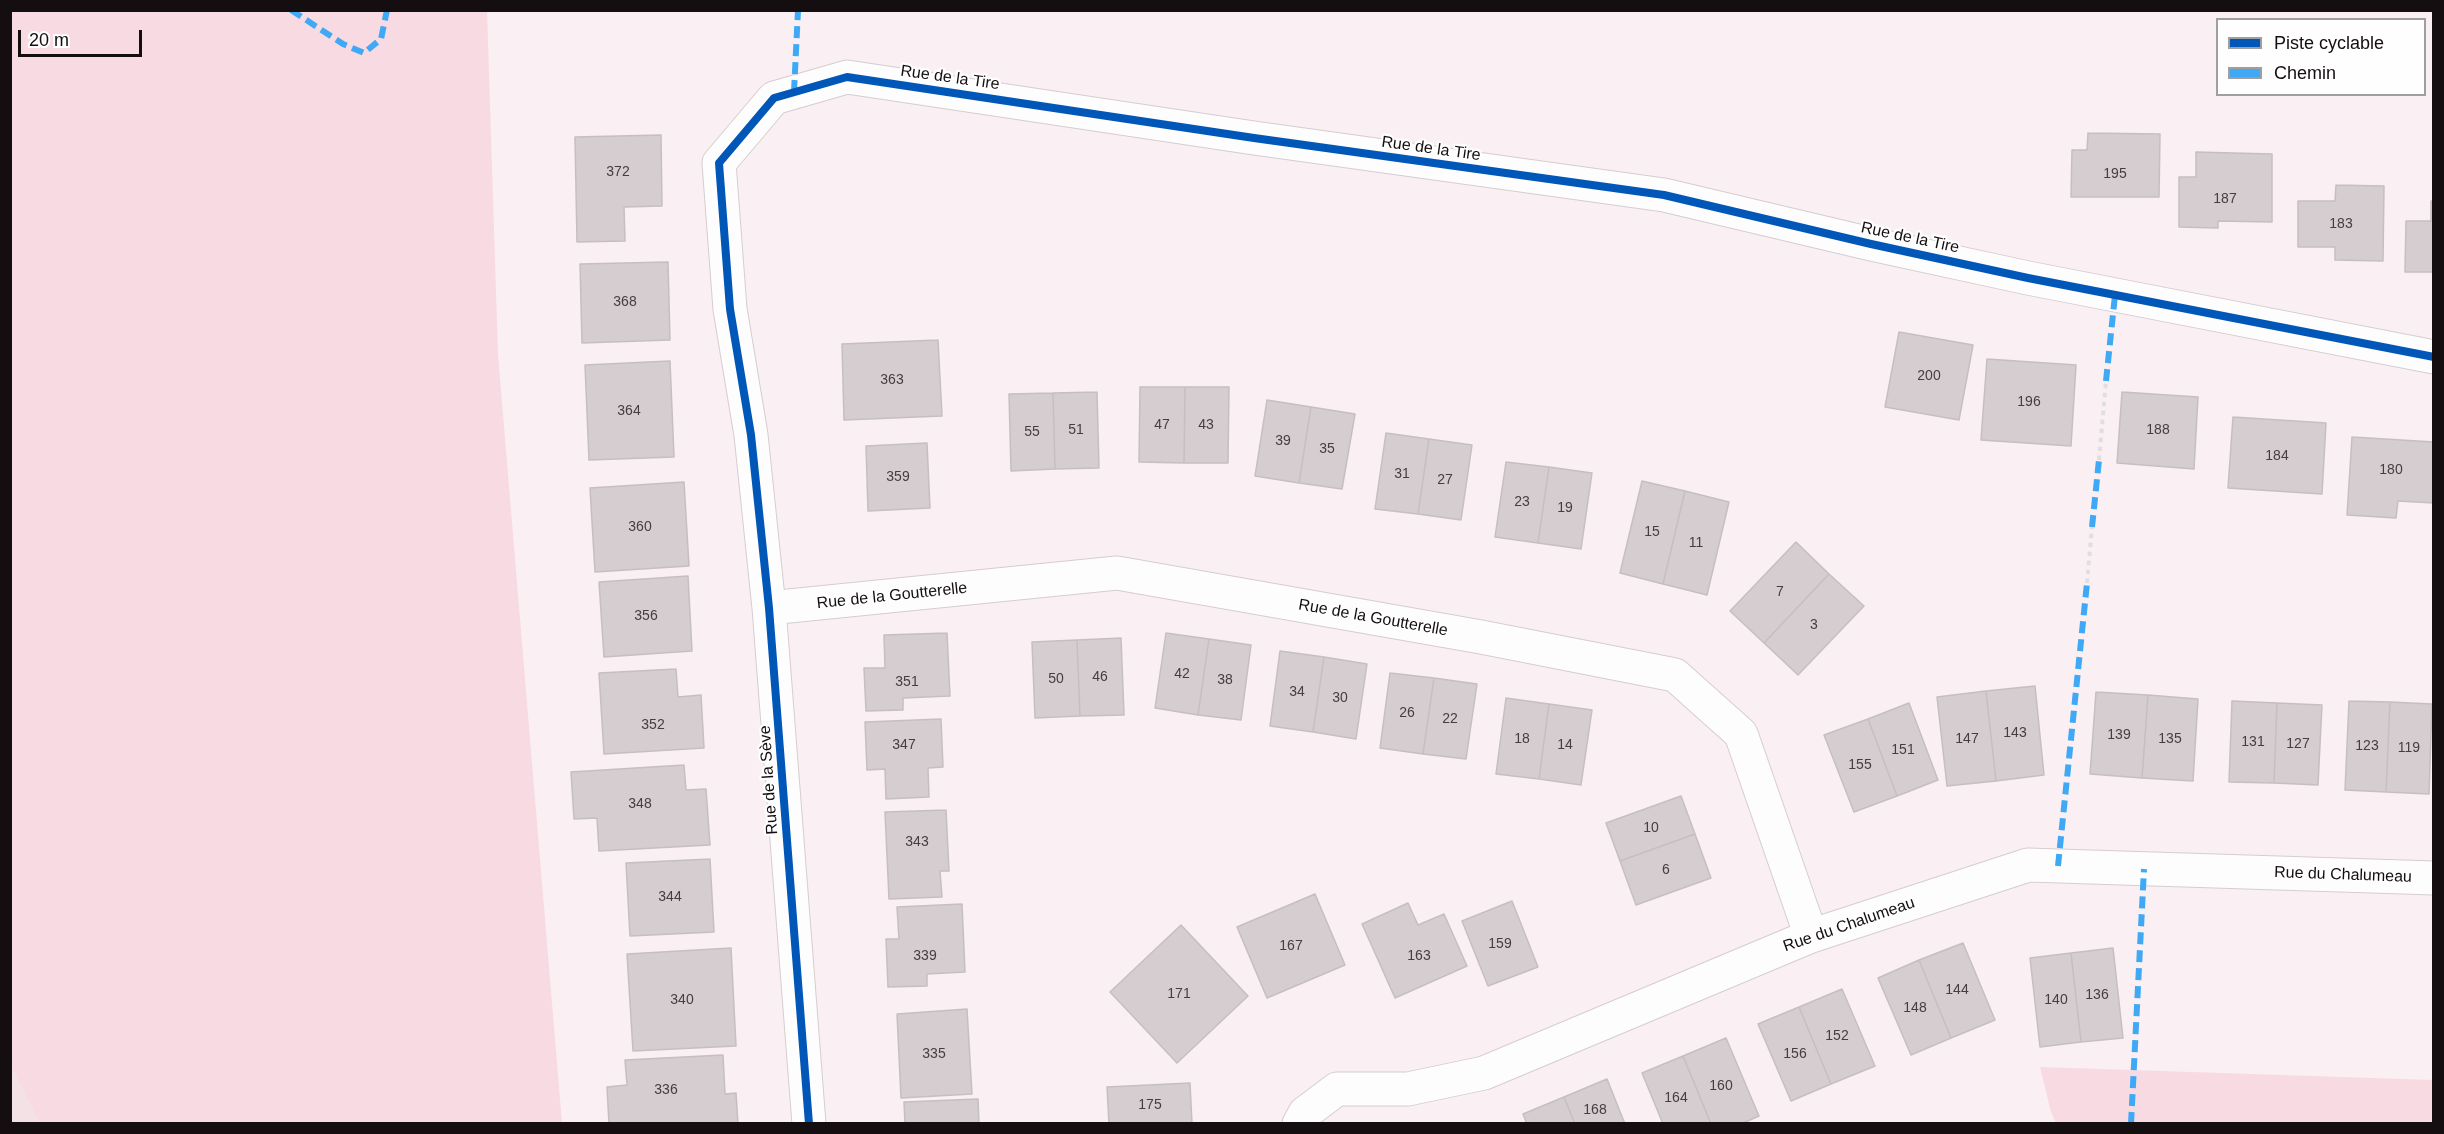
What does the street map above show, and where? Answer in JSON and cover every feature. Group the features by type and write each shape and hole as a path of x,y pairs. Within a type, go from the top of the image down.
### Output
{"street":[{"name":"Rue de la Tire","path":"752,435 730,309 719,163 774,98 847,77 1254,138 1664,195 2028,278 2433,357"},
{"name":"Rue de la Sève","path":"752,435 769,608 809,1124"},
{"name":"Rue de la Goutterelle","path":"769,608 1117,573 1481,637 1675,675 1741,734 1811,936"},
{"name":"Rue du Chalumeau","path":"1299,1124 1305,1113 1337,1089 1408,1089 1484,1073 1811,936 2028,865 2433,878"}],"path":[{"path":"2099,460 2106,381"},
{"path":"2086,583 2092,527"}],"shaded area":[{"path":"11,10 487,11 498,354 562,1123 40,1123 11,1065"},
{"path":"11,1055 56,1123 11,1123"},
{"path":"2040,1067 2433,1080 2433,1123 2056,1123"}],"building":[{"path":"2088,133 2160,134 2159,197 2071,197 2072,150 2087,150"},
{"path":"661,135 662,206 624,207 625,241 577,242 575,137"},
{"path":"2196,152 2272,154 2272,222 2218,221 2218,228 2179,227 2179,177 2196,177"},
{"path":"2336,185 2384,186 2383,261 2335,260 2335,247 2298,247 2298,201 2335,201"},
{"path":"2431,201 2434,201 2434,272 2405,272 2406,221 2431,221"},
{"path":"668,262 670,340 582,343 580,264"},
{"path":"1899,332 1973,345 1959,420 1885,407"},
{"path":"938,340 942,416 844,420 842,344"},
{"path":"1987,359 2076,365 2071,446 1981,440"},
{"path":"670,361 674,457 589,460 585,365"},
{"path":"1140,387 1185,387 1184,463 1139,462"},
{"path":"1185,387 1229,387 1228,463 1184,463"},
{"path":"1097,392 1099,468 1055,469 1053,393"},
{"path":"2122,392 2198,397 2194,469 2117,463"},
{"path":"1053,393 1055,469 1011,471 1009,394"},
{"path":"1267,400 1311,407 1299,483 1255,476"},
{"path":"1311,407 1355,414 1342,489 1299,483"},
{"path":"2233,417 2326,423 2322,494 2228,488"},
{"path":"1386,433 1429,439 1418,514 1375,509"},
{"path":"2352,437 2434,442 2434,503 2398,501 2396,518 2347,515"},
{"path":"1429,439 1472,445 1461,520 1418,514"},
{"path":"927,443 930,508 868,511 866,446"},
{"path":"1506,462 1549,467 1538,543 1495,537"},
{"path":"1549,467 1592,473 1581,549 1538,543"},
{"path":"1642,481 1685,491 1663,584 1620,573"},
{"path":"684,482 689,566 595,572 590,488"},
{"path":"1685,491 1729,502 1707,595 1663,584"},
{"path":"1796,542 1829,574 1764,643 1730,611"},
{"path":"1829,574 1864,606 1798,675 1764,643"},
{"path":"688,576 692,651 604,657 599,582"},
{"path":"947,633 950,696 903,698 903,710 866,711 864,668 885,668 884,635"},
{"path":"1166,633 1209,639 1198,715 1155,708"},
{"path":"1121,638 1124,715 1080,716 1077,640"},
{"path":"1209,639 1251,645 1241,720 1198,715"},
{"path":"1077,640 1080,716 1035,718 1032,642"},
{"path":"1280,651 1324,657 1313,732 1270,726"},
{"path":"1324,657 1367,664 1356,739 1313,732"},
{"path":"676,669 678,697 701,695 704,748 604,754 599,673"},
{"path":"1390,673 1434,678 1423,754 1380,748"},
{"path":"1434,678 1477,684 1466,759 1423,754"},
{"path":"2035,686 2044,775 1996,781 1986,691"},
{"path":"1986,691 1996,781 1947,786 1937,697"},
{"path":"2096,692 2148,695 2142,778 2090,774"},
{"path":"2148,695 2198,699 2193,781 2142,778"},
{"path":"1506,698 1549,704 1539,779 1496,774"},
{"path":"2232,701 2277,703 2274,783 2229,782"},
{"path":"2349,701 2390,702 2386,792 2345,790"},
{"path":"2390,702 2432,704 2429,794 2386,792"},
{"path":"1909,703 1938,780 1897,796 1868,719"},
{"path":"2277,703 2322,705 2318,785 2274,783"},
{"path":"1549,704 1592,710 1581,785 1539,779"},
{"path":"941,719 943,767 928,768 929,797 886,799 885,769 867,770 865,722"},
{"path":"1868,719 1897,796 1854,812 1824,735"},
{"path":"684,765 686,790 706,789 710,845 599,851 597,818 574,819 571,772"},
{"path":"1681,796 1695,834 1620,861 1606,823"},
{"path":"946,810 949,871 940,871 942,897 889,899 885,812"},
{"path":"1695,834 1711,878 1636,905 1620,861"},
{"path":"710,859 714,932 630,936 626,863"},
{"path":"1315,894 1345,965 1267,998 1237,927"},
{"path":"1512,901 1538,967 1488,986 1462,921"},
{"path":"1408,903 1418,925 1444,914 1467,966 1395,998 1362,924"},
{"path":"962,904 965,972 927,974 927,986 888,987 886,939 899,939 897,907"},
{"path":"1181,925 1248,996 1177,1063 1110,992"},
{"path":"1963,943 1995,1020 1951,1038 1919,960"},
{"path":"731,948 736,1046 633,1051 627,954"},
{"path":"2113,948 2123,1038 2081,1042 2071,953"},
{"path":"2071,953 2081,1042 2040,1047 2030,958"},
{"path":"1919,960 1951,1038 1911,1055 1878,978"},
{"path":"1842,989 1875,1066 1831,1084 1799,1007"},
{"path":"1799,1007 1831,1084 1791,1101 1758,1024"},
{"path":"967,1009 972,1094 901,1098 897,1014"},
{"path":"1726,1038 1759,1116 1741,1124 1711,1124 1683,1056"},
{"path":"723,1055 725,1094 736,1093 738,1124 609,1124 607,1087 627,1085 625,1060"},
{"path":"1683,1056 1711,1124 1663,1124 1642,1073"},
{"path":"1607,1079 1625,1124 1575,1124 1564,1097"},
{"path":"1190,1083 1192,1124 1109,1124 1107,1087"},
{"path":"1564,1097 1575,1124 1527,1124 1523,1114"},
{"path":"978,1099 979,1124 905,1124 904,1102"}],"marked path":[{"path":"291,10 343,44 364,53 381,39 387,10"},
{"path":"794,92 798,10"},
{"path":"2106,381 2115,295"},
{"path":"2092,527 2099,460"},
{"path":"2058,866 2087,583"},
{"path":"2131,1124 2144,869"}],"cycle path":[{"path":"809,1124 769,608 751,435 730,309 719,163 774,98 847,77 1254,138 1664,195 2028,278 2434,357"}]}
